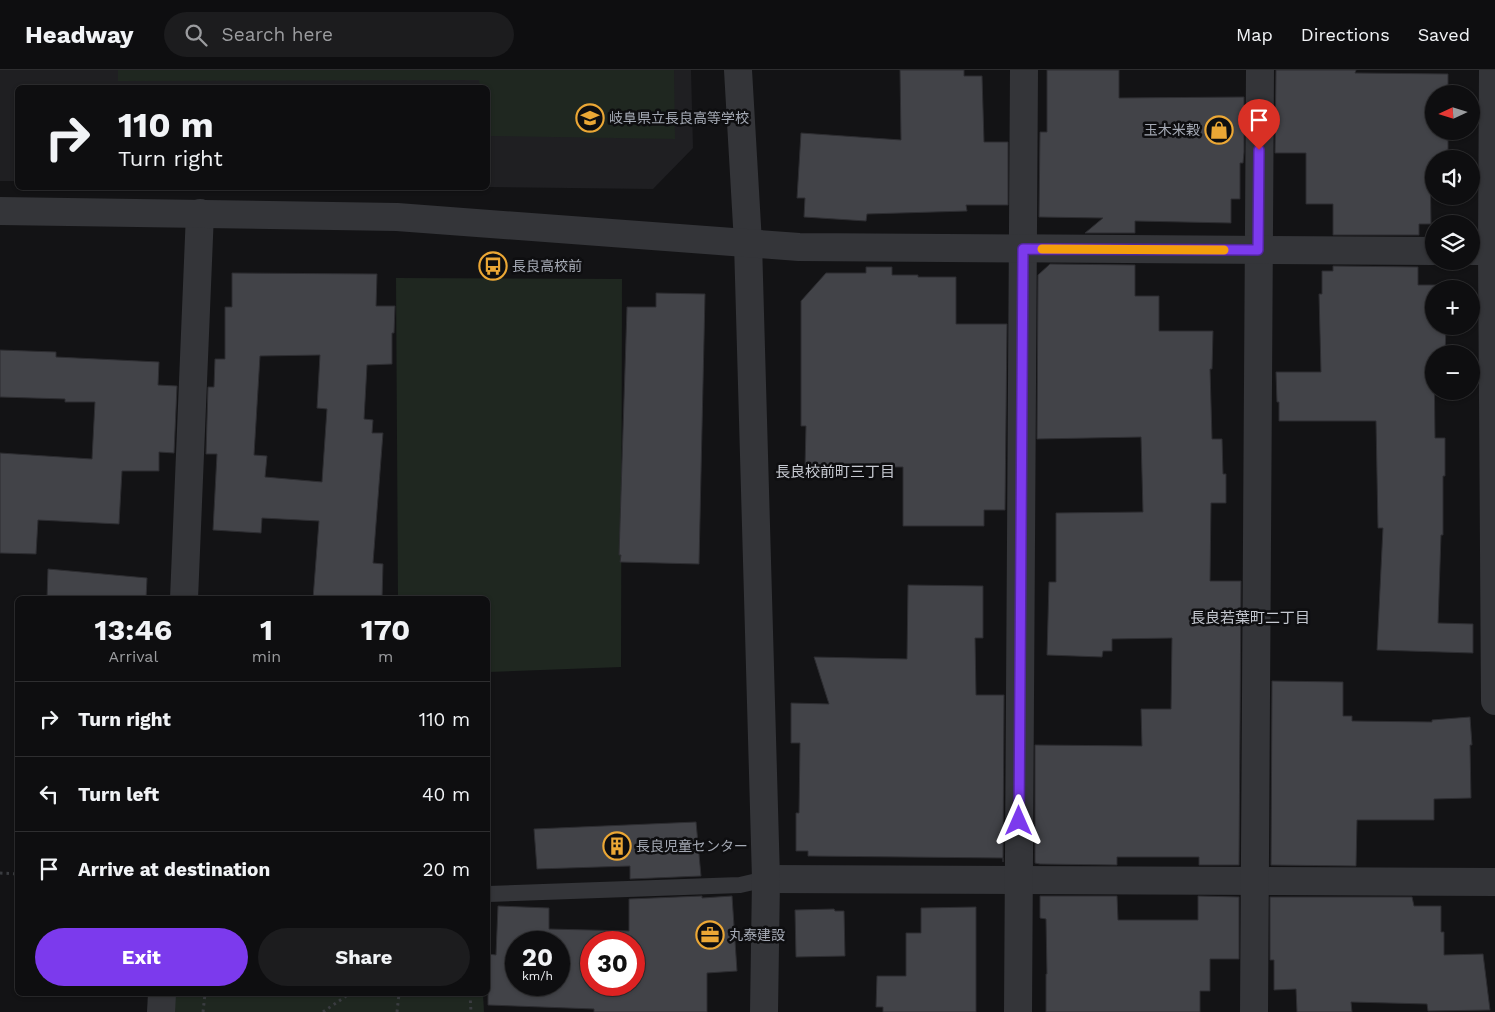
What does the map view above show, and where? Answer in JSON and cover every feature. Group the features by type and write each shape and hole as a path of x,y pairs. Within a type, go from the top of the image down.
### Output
{"street":[{"path":"738,70 748,243 766,879 764,1012"},
{"path":"1018,1012 1024,70"},
{"path":"1254,1012 1260,70"},
{"path":"1493,70 1486,251 1495,701"},
{"path":"0,211 397,217 800,247 1425,251"},
{"path":"184,596 200,213"},
{"path":"766,879 1495,882"},
{"path":"161,1012 162,996"}],"lane":[{"path":"490,894 740,884 766,879"}],"path":[{"path":"0,873 15,874"},
{"path":"203,1012 205,996"},
{"path":"323,1012 346,996"},
{"path":"397,1012 399,996"},
{"path":"470,996 471,1012"}],"shaded area":[{"name":"岐阜県立長良高等学校","path":"0,70 691,70 693,148 653,189 490,187 490,85 15,85 15,181 0,181"},
{"path":"118,70 674,70 675,139 490,136 490,85 480,85 479,80 118,81"},
{"path":"396,278 622,279 621,667 490,672 490,596 398,596"},
{"path":"171,996 483,996 484,1012 170,1012"}],"building":[{"path":"900,70 964,70 964,76 982,76 984,142 1008,142 1008,205 966,205 967,211 867,214 866,221 804,217 805,198 797,198 801,133 901,140"},
{"path":"1047,70 1119,70 1119,98 1244,97 1244,152 1243,163 1240,163 1240,199 1231,199 1231,223 1135,221 1135,233 1085,233 1103,218 1039,217 1040,132 1047,132"},
{"path":"1276,70 1356,70 1355,73 1448,74 1448,85 1425,85 1425,140 1448,140 1448,150 1425,150 1425,205 1431,205 1431,215 1425,215 1425,224 1419,224 1419,235 1333,235 1333,204 1306,204 1306,153 1275,153"},
{"path":"1050,264 1135,265 1135,296 1159,296 1159,331 1213,331 1212,369 1210,369 1212,439 1222,439 1223,474 1226,474 1226,503 1211,503 1210,581 1241,581 1239,865 1199,865 1199,857 1117,857 1117,865 1035,863 1035,745 1142,746 1141,709 1171,709 1172,638 1112,639 1112,651 1103,651 1102,657 1047,655 1049,582 1056,582 1056,513 1143,512 1141,437 1037,439 1038,275"},
{"path":"1333,266 1418,267 1418,285 1425,285 1425,335 1446,335 1445,345 1425,345 1425,400 1435,400 1435,438 1445,438 1443,535 1441,535 1438,623 1473,624 1473,653 1377,650 1383,528 1378,528 1376,421 1279,421 1276,372 1321,372 1319,294 1322,294 1322,271 1333,271"},
{"path":"866,267 892,267 892,275 956,277 956,324 1007,324 1005,510 984,510 984,526 903,526 903,467 805,467 806,426 801,426 801,301 826,273 866,273"},
{"path":"232,273 377,274 376,306 395,306 394,333 392,333 392,364 367,365 364,419 373,420 372,433 383,433 373,563 383,564 382,596 313,596 319,521 262,518 261,533 213,530 217,454 206,454 208,387 214,387 215,359 225,359 225,307 232,307","holes":["320,355 317,408 327,409 322,482 265,477 267,456 254,455 260,356"]},
{"path":"656,293 705,294 699,564 620,562 627,307 656,307"},
{"path":"0,350 56,352 56,357 159,362 158,385 177,386 174,453 159,452 159,471 122,471 119,524 38,520 36,554 0,553 0,453 92,459 95,402 65,402 65,399 0,397"},
{"path":"48,569 147,578 146,596 47,596"},
{"path":"908,585 983,586 983,638 975,638 976,695 1004,695 1003,862 1003,858 808,856 808,851 796,851 796,813 799,813 800,743 791,743 791,703 829,704 814,657 907,659"},
{"path":"1272,681 1343,682 1343,716 1352,716 1352,721 1432,722 1432,720 1470,717 1472,745 1470,745 1471,798 1434,799 1434,820 1357,820 1356,866 1271,865"},
{"name":"長良児童センター","path":"696,822 701,876 630,879 630,866 537,869 534,829"},
{"path":"732,896 737,971 707,973 707,1012 594,1012 594,1009 488,1005 488,996 490,996 490,954 496,955 498,906 549,908 549,929 629,931 629,899"},
{"path":"1040,896 1117,896 1118,920 1198,920 1198,896 1239,897 1239,959 1210,959 1210,991 1200,991 1200,1012 1046,1012 1046,919 1040,918"},
{"path":"1270,897 1412,897 1414,906 1441,906 1441,932 1444,932 1444,955 1483,954 1490,1010 1428,1011 1427,1004 1351,1002 1352,1012 1297,1012 1296,989 1274,990 1274,960 1270,960"},
{"path":"976,907 976,1012 883,1012 883,1007 876,1007 877,976 906,976 906,933 921,933 921,908"},
{"path":"834,909 835,911 844,911 845,956 796,957 795,910"}],"slow traffic":[{"path":"1042,249 1224,250"}],"place":[{"name":"岐阜県立長良高等学校","path":"590,118"},
{"name":"玉木米穀","path":"1219,130"},
{"name":"長良高校前","path":"493,266"},
{"name":"長良児童センター","path":"617,846"},
{"name":"丸泰建設","path":"710,935"}],"district":[{"name":"長良校前町三丁目","path":"835,472"},
{"name":"長良若葉町二丁目","path":"1250,618"}],"route":[{"path":"1019,821 1023,249 1258,250 1259,150"}]}
